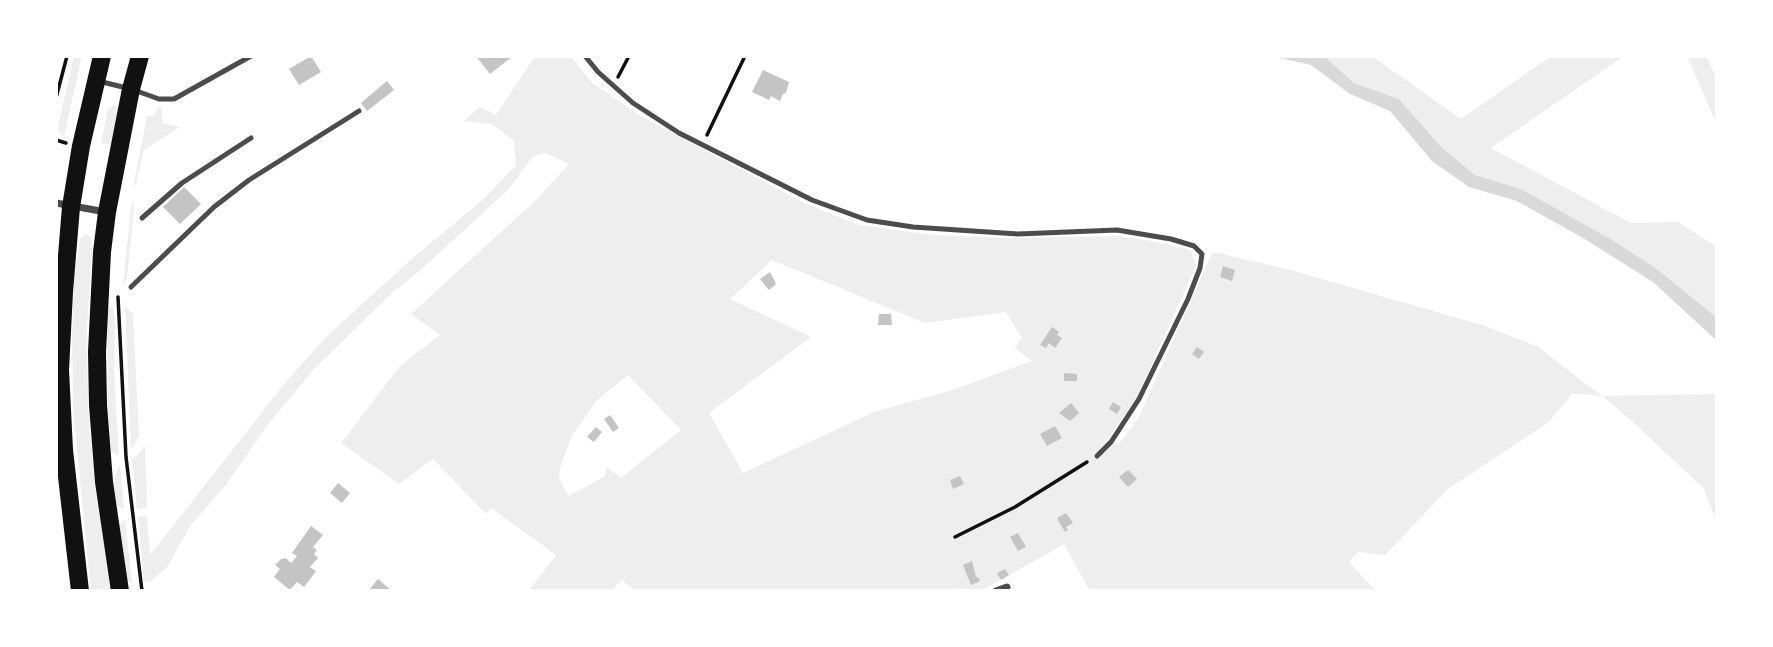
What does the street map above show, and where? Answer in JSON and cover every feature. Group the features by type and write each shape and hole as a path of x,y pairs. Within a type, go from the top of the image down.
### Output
{"highway":[{"path":"80,591 64,450 60,370 64,292 64,205 102,56"},
{"path":"120,591 104,482 97,405 97,352 102,252 107,212 140,56"}],"street":[{"path":"64,205 107,212"},
{"path":"996,591 1006,587"}],"lane":[{"path":"95,81 159,99 174,99 251,56"},
{"path":"585,56 633,103 702,146 812,200 867,220 913,228 1018,234 1117,230 1194,246 1202,254 1200,268 1188,299 1139,399 1111,442 1097,456"},
{"path":"131,287 214,207 249,180 359,111"},
{"path":"142,218 182,183 251,138"}],"path":[{"path":"56,98 68,56"},
{"path":"614,85 629,56"},
{"path":"702,146 746,56"},
{"path":"118,294 126,457 142,591"},
{"path":"955,537 1015,507 1097,456"}],"shaded area":[{"path":"74,56 82,56 64,136 60,134 58,127"},
{"path":"535,56 571,56 591,82 641,116 804,203 859,225 933,235 1006,238 1118,236 1191,250 1196,266 1136,399 1108,438 1118,445 1138,419 1212,253 1287,269 1485,326 1538,347 1602,396 1572,393 1549,422 1448,489 1385,555 1358,552 1349,562 1376,591 1090,591 1064,544 981,591 959,588 954,591 635,591 622,580 611,591 533,591 530,589 556,555 491,508 486,514 433,459 399,484 341,443 400,366 440,335 411,314 536,200 569,164 546,153 533,156 509,189 395,290 313,370 269,423 225,486 190,526 168,566 151,581 144,582 138,517 147,516 150,555 285,383 326,337 415,256 485,198 516,165 514,141 492,124 464,121 480,107 496,115","holes":["772,260 925,323 1006,312 1022,338 1015,348 1032,361 952,390 874,412 743,473 709,413 811,337 730,299","628,375 681,430 621,478 607,467 604,477 568,496 559,478 561,464 572,436 597,400"]},
{"path":"1271,56 1324,56 1354,83 1399,99 1441,147 1475,175 1521,189 1612,240 1657,269 1717,318 1717,341 1653,282 1517,201 1469,187 1432,161 1390,111 1350,94 1311,65"},
{"path":"1324,56 1372,56 1461,119 1551,56 1624,56 1491,148 1631,223 1678,222 1717,247 1717,318 1657,269 1521,189 1475,175 1441,147 1399,99 1354,83"},
{"path":"1687,56 1706,56 1717,79 1717,125"},
{"path":"114,105 119,107 112,145 101,143 108,109"},
{"path":"159,107 163,123 180,127 144,150 133,188 147,116 153,116"},
{"path":"132,201 134,207 127,279 123,284"},
{"path":"87,234 91,239 92,251 87,326 88,409 95,488 111,591 91,591 73,410 74,279 79,243 81,237"},
{"path":"112,306 115,317 114,373 119,456 111,452 108,409 107,310"},
{"path":"125,306 133,314 139,437 131,450"},
{"path":"1717,394 1717,522 1704,489 1602,396"},
{"path":"145,446 147,508 137,509 132,459"},
{"path":"120,465 124,510 116,504 113,480"},
{"path":"125,519 132,583 124,578 118,527"}],"building":[{"path":"311,56 321,72 299,85 289,69"},
{"path":"476,56 513,56 490,74"},
{"path":"763,70 789,82 780,101 771,96 769,100 752,92"},
{"path":"387,81 394,90 367,111 361,103"},
{"path":"184,187 201,204 180,224 163,207"},
{"path":"1223,266 1235,270 1232,281 1220,277"},
{"path":"770,272 776,284 769,290 760,279"},
{"path":"879,314 891,314 892,325 878,325"},
{"path":"1052,327 1062,338 1055,348 1049,343 1046,348 1040,345"},
{"path":"1197,347 1204,352 1199,359 1192,354"},
{"path":"1064,373 1077,374 1077,381 1064,381"},
{"path":"1113,402 1121,407 1117,414 1109,409"},
{"path":"1071,403 1079,413 1070,421 1059,413"},
{"path":"610,415 619,428 613,432 604,419"},
{"path":"1055,426 1062,438 1047,446 1040,434"},
{"path":"596,427 602,432 594,442 587,437"},
{"path":"1128,470 1137,479 1128,487 1119,477"},
{"path":"960,476 964,484 953,489 950,480"},
{"path":"338,483 350,493 342,503 330,493"},
{"path":"1066,513 1073,523 1066,527 1068,530 1065,532 1057,518"},
{"path":"311,526 323,535 313,547 317,550 314,554 318,558 310,567 316,571 304,587 297,582 290,590 274,577 280,569 275,565 286,558 291,563 297,556 292,553"},
{"path":"1018,533 1026,547 1018,551 1010,537"},
{"path":"972,561 976,577 980,581 971,585 963,565"},
{"path":"1005,569 1009,575 1001,580 997,573"},
{"path":"378,579 392,591 368,591"}]}
